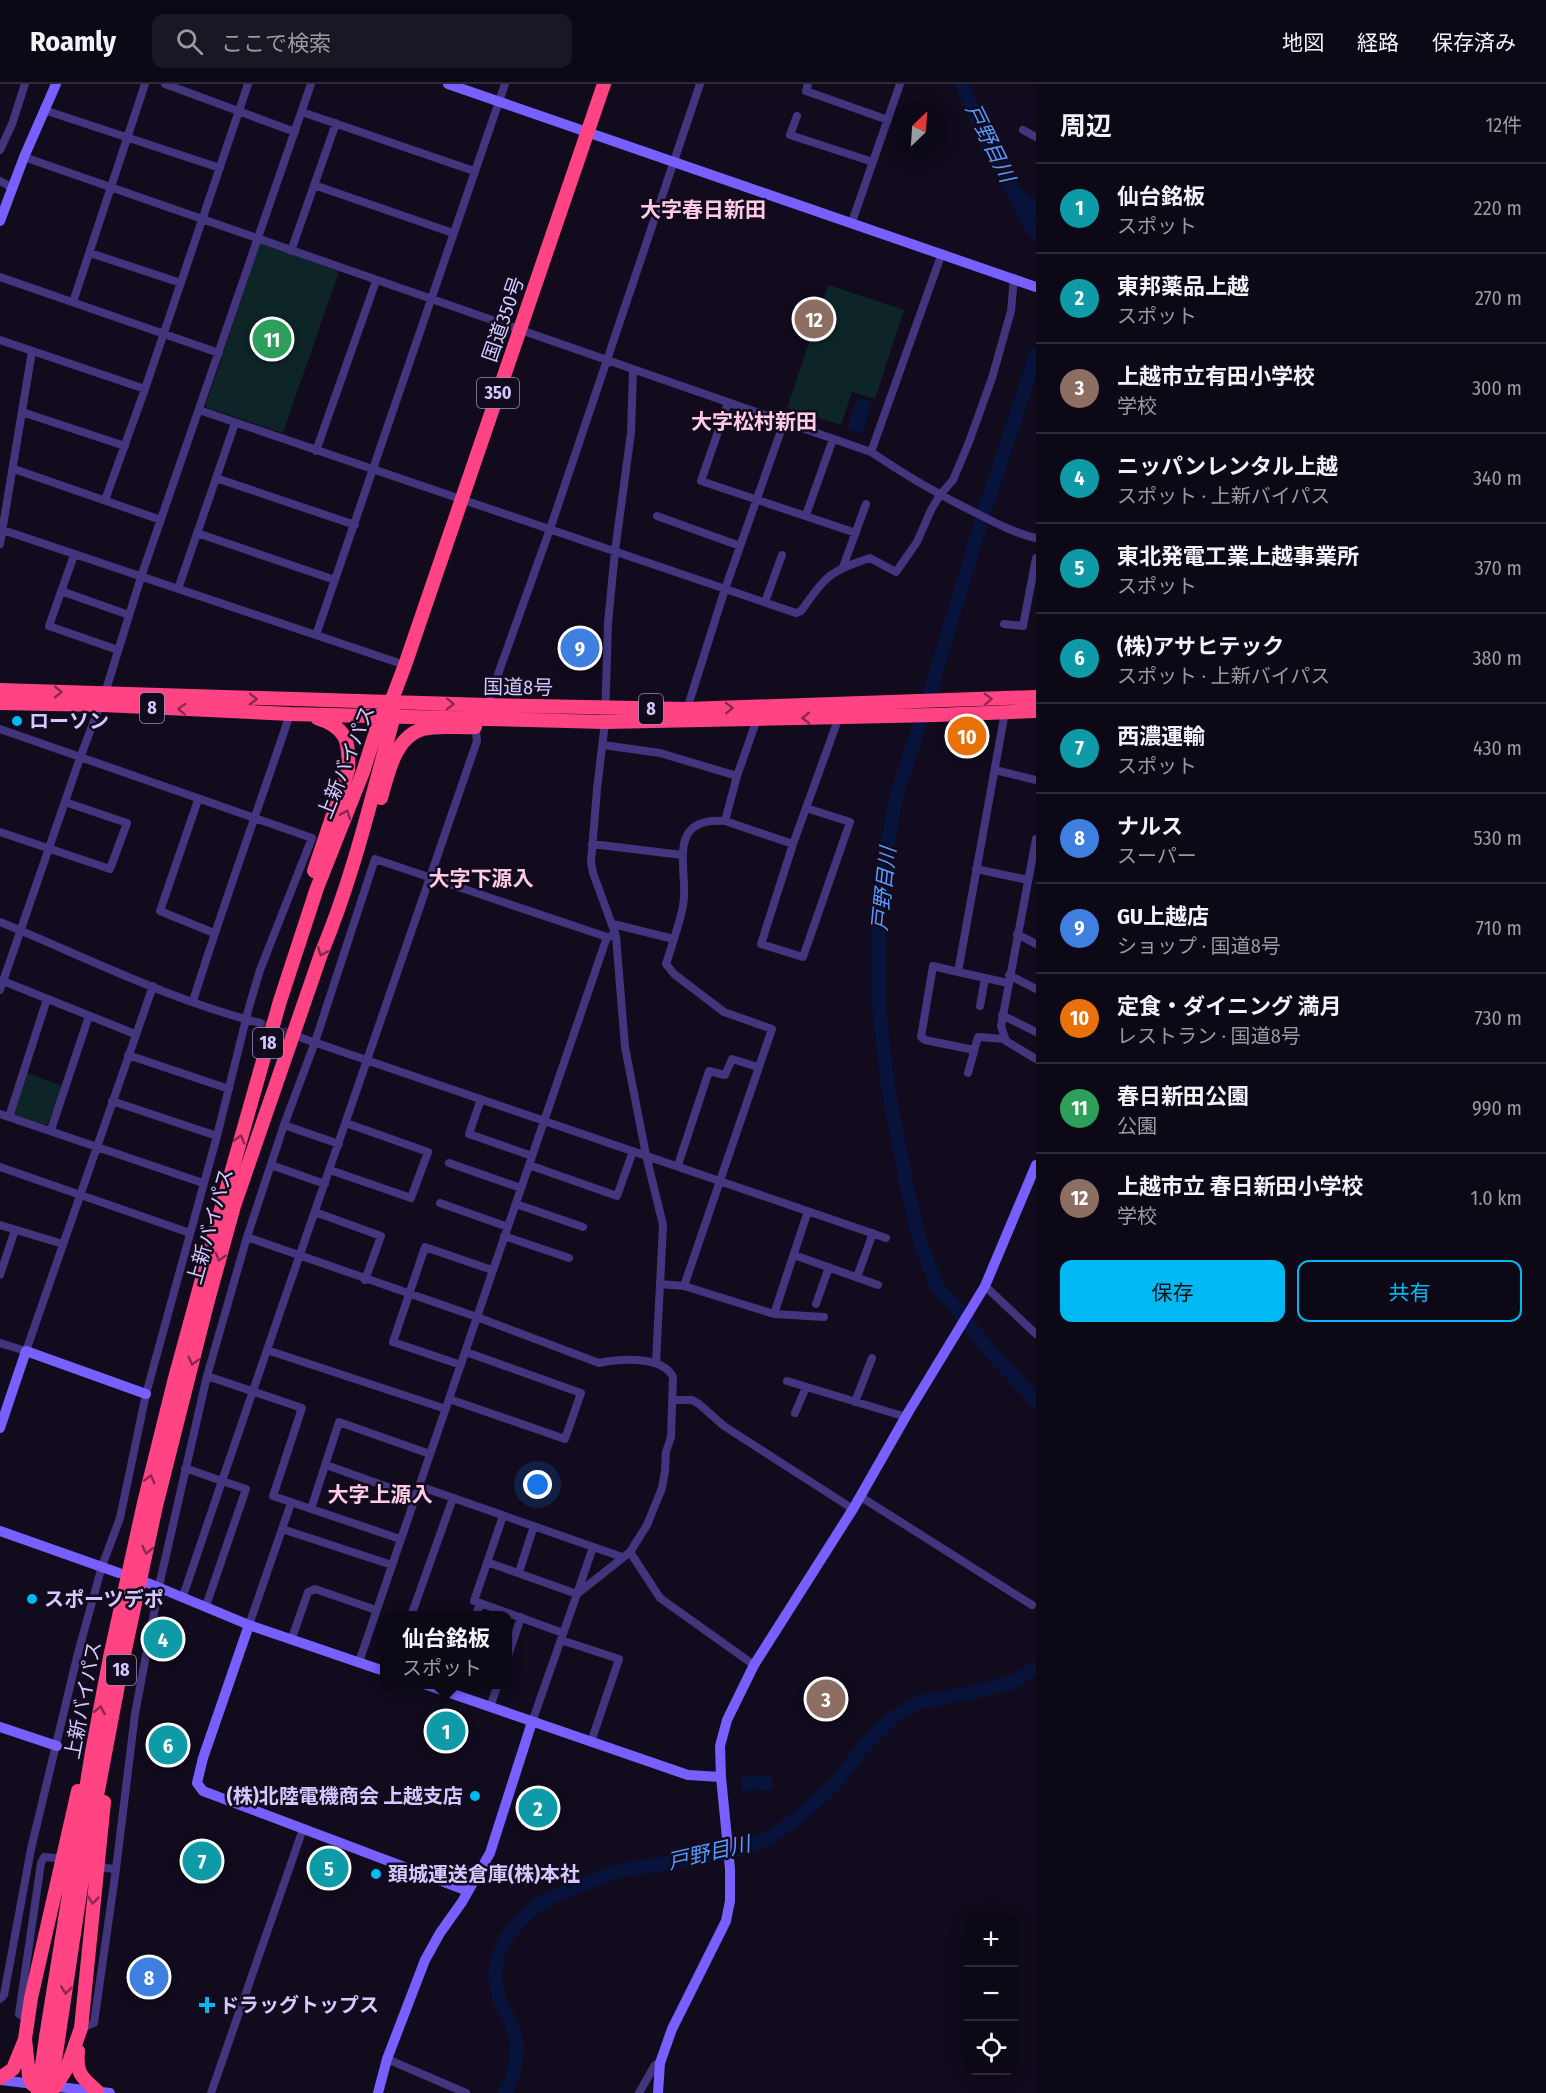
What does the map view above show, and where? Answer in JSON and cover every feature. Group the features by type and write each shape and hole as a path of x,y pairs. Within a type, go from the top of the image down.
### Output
{"highway":[{"name":"国道350号","path":"392,702 604,84"},
{"name":"国道8号","path":"0,690 297,714 388,716 520,727 558,720 687,709 1036,697"},
{"name":"国道8号","path":"0,703 103,699 392,702 487,705 606,715 757,719 1036,711"},
{"name":"上新バイパス","path":"35,2088 52,2039 115,1696 156,1506 207,1304 231,1217 299,1014 335,920 392,702"},
{"path":"280,1001 310,883 348,770 349,753 344,734 336,726 297,714"},
{"name":"上新バイパス","path":"48,2092 52,2039 92,1752 115,1635 175,1378 280,1001 317,888 388,716"},
{"path":"335,920 360,861 393,761 403,743 415,732 425,728 475,723"},
{"path":"104,2092 81,2077 77,2061 115,1696"},
{"path":"81,2028 71,2059 48,2092 35,2088 27,2068 25,2039 28,2019 43,1939 80,1783 92,1752"},
{"path":"0,2079 13,2068 25,2039"}],"street":[{"path":"0,150 12,124 25,84"},
{"path":"0,221 11,187 56,84"},
{"path":"73,302 146,84"},
{"path":"165,84 295,132"},
{"path":"105,500 248,84"},
{"path":"0,990 80,758 103,699 141,577 311,84"},
{"path":"448,84 1036,287"},
{"path":"316,635 505,84"},
{"path":"487,705 550,529 700,84"},
{"path":"808,84 806,91 888,120"},
{"path":"852,222 900,84"},
{"path":"44,110 220,168"},
{"path":"302,112 474,171"},
{"path":"797,116 790,135 873,162"},
{"path":"291,251 336,123"},
{"path":"1023,130 1036,137"},
{"path":"24,157 520,332 871,452 909,477 959,505 1006,529 1036,538"},
{"path":"0,182 11,187"},
{"path":"314,185 453,233"},
{"path":"90,253 181,283"},
{"path":"871,452 942,253"},
{"path":"0,277 219,353"},
{"path":"199,410 796,613 801,611 828,575 870,558 896,572 917,542 931,510 953,480 969,442 1011,310 1014,278"},
{"path":"316,451 376,281"},
{"path":"0,340 145,389"},
{"path":"0,544 32,351"},
{"path":"633,370 631,433 608,623 606,715 592,844 593,873 616,936 625,1047 646,1155 663,1225 656,1363"},
{"path":"728,403 701,481 856,533"},
{"path":"22,412 125,446"},
{"path":"687,709 725,589 784,422"},
{"path":"178,589 235,423"},
{"path":"806,515 833,439"},
{"path":"14,469 161,520"},
{"path":"216,478 355,525"},
{"path":"843,567 866,504"},
{"path":"657,516 740,546"},
{"path":"1,530 405,665"},
{"path":"197,533 335,580"},
{"path":"74,555 49,626 118,650"},
{"path":"765,602 782,555"},
{"path":"1004,624 1023,626 1036,558"},
{"path":"61,591 129,615"},
{"path":"958,972 1005,712"},
{"path":"193,1001 214,933 297,714"},
{"path":"806,808 850,822 803,957 761,944 793,844 806,808 839,717"},
{"path":"725,821 737,776 757,719"},
{"path":"183,1596 477,741 475,723"},
{"path":"0,729 255,820 312,838 260,970 189,1233 146,1394 120,1518 102,1566 78,1653 31,1849 4,1995 0,1999"},
{"path":"603,745 660,753 737,776"},
{"path":"995,770 1036,780"},
{"path":"198,800 160,910 214,933"},
{"path":"0,832 110,869 127,823 65,802"},
{"path":"684,1286 772,1029 724,1012 674,974 666,964 683,908 682,855 684,842 688,832 708,822 725,821 793,844"},
{"path":"1005,1039 1000,1026 1036,839"},
{"path":"592,844 682,855"},
{"path":"81,2028 94,2023 153,1584 185,1468 207,1376 247,1237 284,1125 315,1042 375,859 607,937 616,936"},
{"path":"976,869 1028,880"},
{"path":"0,922 153,986 260,1023"},
{"path":"613,924 674,939"},
{"path":"1017,934 1036,944"},
{"path":"359,1662 607,937"},
{"path":"974,1050 925,1040 921,1037 933,966 985,978 1008,979 1036,989"},
{"path":"980,1006 985,978"},
{"path":"3,981 135,1034"},
{"path":"0,1428 153,986"},
{"path":"9,1117 47,999"},
{"path":"1002,1015 1036,1032"},
{"path":"51,1130 89,1016"},
{"path":"968,1073 978,1037 1005,1039 1036,1059"},
{"path":"302,1038 886,1238"},
{"path":"128,1055 229,1089"},
{"path":"678,1166 709,1071 725,1075 732,1059 758,1067"},
{"path":"481,1099 469,1134 532,1156"},
{"path":"112,1101 217,1136"},
{"path":"0,1114 203,1183"},
{"path":"330,1170 411,1198 428,1152 346,1123"},
{"path":"284,1125 339,1144"},
{"path":"529,1165 617,1196 633,1151"},
{"path":"449,1163 521,1188"},
{"path":"271,1165 325,1184"},
{"path":"658,2093 660,2063 672,2029 726,1921 730,1901 730,1869 721,1776 720,1746 723,1730 754,1665 861,1497 906,1417 986,1286 1036,1165"},
{"path":"0,1167 189,1233"},
{"path":"440,1203 507,1227"},
{"path":"516,1204 583,1227"},
{"path":"774,1314 808,1211"},
{"path":"315,1212 381,1236 365,1280"},
{"path":"0,1225 63,1244"},
{"path":"0,1275 15,1230"},
{"path":"857,1277 873,1233"},
{"path":"504,1236 569,1258"},
{"path":"247,1237 365,1280 477,1317 599,1363 624,1360 664,1366 674,1377 670,1437 662,1488 647,1525 630,1552 577,1594"},
{"path":"461,1365 393,1342 425,1247 492,1270"},
{"path":"794,1255 878,1284"},
{"path":"816,1304 829,1268"},
{"path":"660,1284 684,1286 774,1314 824,1317"},
{"path":"986,1286 1036,1334"},
{"path":"0,1343 146,1394"},
{"path":"267,1350 446,1409"},
{"path":"449,1399 565,1439 581,1393 466,1352"},
{"path":"855,1402 872,1358"},
{"path":"207,1376 302,1408 273,1496 400,1539"},
{"path":"787,1381 906,1417"},
{"path":"795,1413 806,1387"},
{"path":"673,1400 692,1400 699,1404 724,1426 853,1509"},
{"path":"311,1509 339,1422 430,1454"},
{"path":"326,1465 416,1497"},
{"path":"185,1468 246,1489 206,1606"},
{"path":"419,1486 622,1557"},
{"path":"861,1497 1032,1605"},
{"path":"413,1611 453,1498"},
{"path":"291,1503 203,1758 197,1783 203,1791 468,1891"},
{"path":"503,1516 474,1601 503,1611"},
{"path":"519,1572 534,1526"},
{"path":"282,1528 392,1565"},
{"path":"0,1531 119,1573"},
{"path":"378,2093 387,2059 425,1960 490,1853 532,1722 593,1546"},
{"path":"630,1552 660,1598 754,1665"},
{"path":"487,1562 577,1594"},
{"path":"153,1584 249,1625 380,1670"},
{"path":"292,1638 308,1592 315,1589 376,1610"},
{"path":"478,1611 480,1603"},
{"path":"512,1614 619,1659 591,1742"},
{"path":"512,1642 521,1617"},
{"path":"450,1689 490,1707 688,1775 721,1776"},
{"path":"490,1707 496,1689"},
{"path":"0,1727 57,1746"},
{"path":"211,2093 303,1829"},
{"path":"28,2019 19,2014 41,1863 44,1857 56,1858"},
{"path":"105,1868 116,1869"},
{"path":"387,2059 466,2093"},
{"path":"639,2093 655,2065 660,2063"},
{"path":"0,2079 35,2088"},
{"path":"48,2092 104,2092"}],"green space":[{"path":"260,243 339,271 283,433 205,407"},
{"path":"828,285 904,310 875,399 852,392 841,425 787,408"},
{"path":"27,1073 62,1086 49,1123 46,1125 14,1115 13,1111"}],"water":[{"path":"858,397 872,402 862,434 847,429"},
{"path":"772,1775 773,1790 742,1791 741,1776"}],"waterway":[{"name":"戸野目川","path":"962,84 989,148 1036,233"},
{"path":"1017,194 1036,209"},
{"name":"戸野目川","path":"1036,354 986,506 898,791 878,903 879,1008 888,1088 921,1246 938,1288 956,1307 987,1348 1036,1401"},
{"name":"戸野目川","path":"505,2093 516,2061 517,2043 510,2020 499,2000 495,1979 498,1955 506,1938 535,1907 554,1896 618,1871 739,1850 771,1837 802,1814 837,1782 864,1746 892,1718 919,1702 970,1693 1013,1682 1036,1668"}],"tunnel":[{"path":"260,1023 295,1035"}],"place":[{"name":"上越市立 春日新田小学校","path":"814,319"},
{"name":"春日新田公園","path":"272,339"},
{"name":"GU上越店","path":"580,648"},
{"name":"ローソン","path":"17,721"},
{"name":"定食・ダイニング 満月","path":"967,736"},
{"name":"スポーツデポ","path":"32,1599"},
{"name":"ニッパンレンタル上越","path":"163,1639"},
{"name":"上越市立有田小学校","path":"826,1699"},
{"name":"仙台銘板","path":"446,1731"},
{"name":"(株)アサヒテック","path":"168,1745"},
{"name":"(株)北陸電機商会 上越支店","path":"475,1796"},
{"name":"東邦薬品上越","path":"538,1808"},
{"name":"西濃運輸","path":"202,1861"},
{"name":"東北発電工業上越事業所","path":"329,1868"},
{"name":"頚城運送倉庫(株)本社","path":"376,1874"},
{"name":"ナルス","path":"149,1977"},
{"name":"ドラッグトップス","path":"207,2005"}],"district":[{"name":"大字春日新田","path":"703,210"},
{"name":"大字松村新田","path":"754,422"},
{"name":"大字下源入","path":"481,879"},
{"name":"大字上源入","path":"380,1495"}]}
